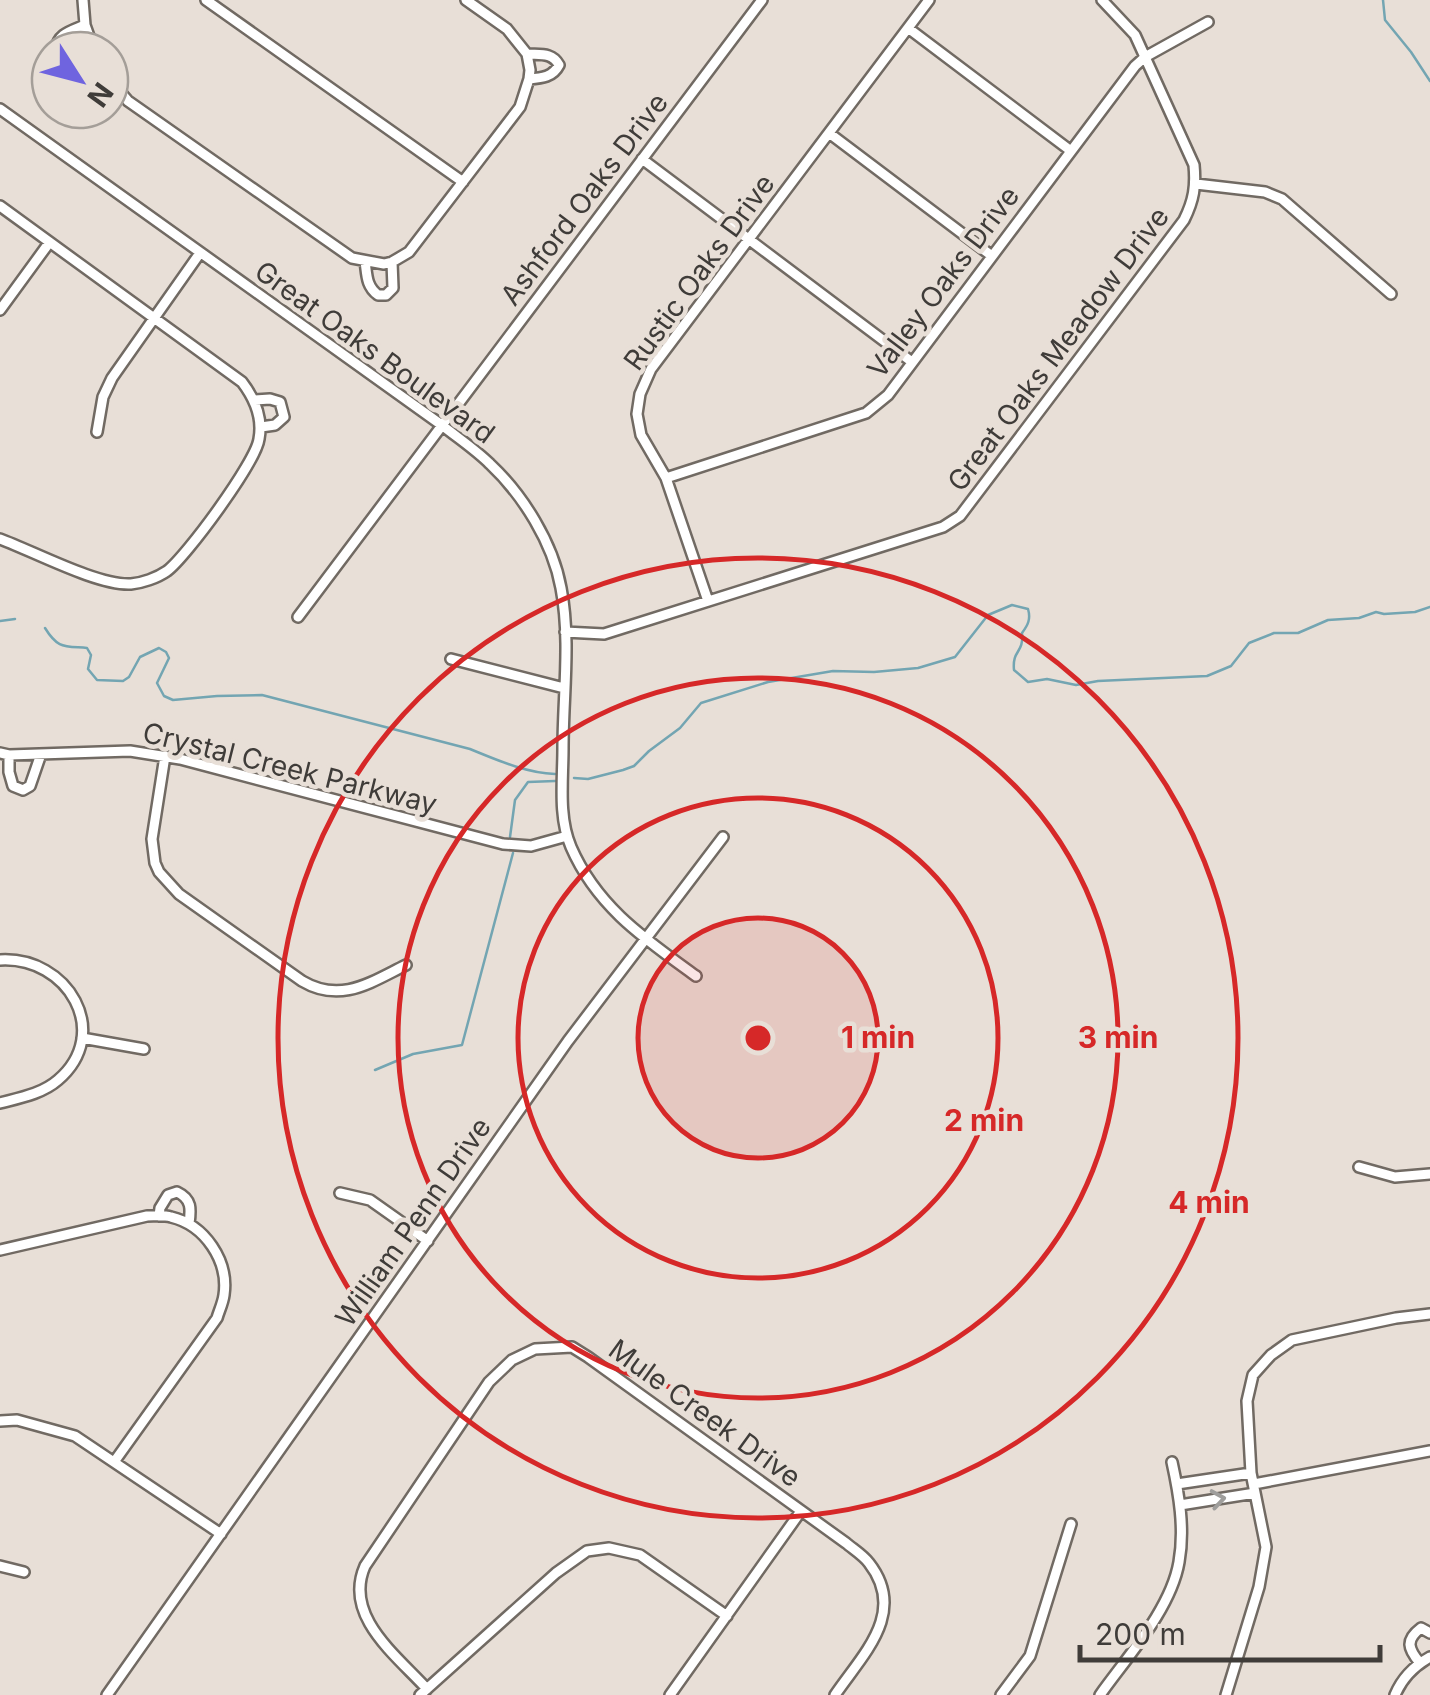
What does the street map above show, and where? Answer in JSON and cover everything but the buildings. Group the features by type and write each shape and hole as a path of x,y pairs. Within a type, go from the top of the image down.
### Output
{"street":[{"path":"83,0 87,30"},
{"path":"206,0 464,182"},
{"path":"130,102 352,258 392,262 410,252 464,182 520,107 529,80 526,54 507,29 466,0"},
{"name":"Ashford Oaks Drive","path":"298,617 762,0"},
{"name":"Rustic Oaks Drive","path":"708,601 666,478 640,435 640,394 651,369 929,0"},
{"name":"Great Oaks Meadow Drive","path":"565,632 604,634 943,527 960,516 1194,202 1194,165 1145,57 1135,36 1102,0"},
{"path":"1145,57 1208,22"},
{"path":"74,30 85,25"},
{"path":"908,28 1071,151"},
{"path":"526,54 546,54 559,65 547,76 529,80"},
{"name":"Valley Oaks Drive","path":"666,478 866,412 888,394 1145,57"},
{"name":"Great Oaks Boulevard","path":"0,109 442,426 491,464 521,500 546,543 561,586 565,632 563,812 567,836 599,896 645,938 696,976"},
{"path":"829,133 992,256"},
{"path":"642,159 912,362"},
{"path":"1196,184 1265,192 1282,199 1392,294"},
{"path":"0,206 242,382 254,400 261,427 259,443 248,467 184,552 167,570 152,578 117,584 0,539"},
{"path":"0,310 49,243"},
{"path":"97,432 106,389 200,253"},
{"path":"365,261 370,290 378,295 386,295 393,288 392,262"},
{"path":"254,400 270,399 280,402 284,409 284,417 275,425 261,427"},
{"path":"451,659 564,688"},
{"name":"Crystal Creek Parkway","path":"5,754 130,750 503,844 532,846 567,836"},
{"path":"5,754 13,786 23,790 30,786 41,754"},
{"path":"165,756 152,840 155,863 170,887 302,981 323,990 346,991 406,965"},
{"name":"William Penn Drive","path":"107,1695 568,1041 723,836"},
{"path":"0,960 21,960 56,976 73,995 82,1038 80,1050 57,1081 40,1092 0,1104"},
{"path":"82,1038 144,1050"},
{"path":"1359,1167 1395,1177 1430,1174"},
{"path":"159,1216 168,1195 177,1192 190,1203 189,1224"},
{"path":"340,1193 370,1200 428,1240"},
{"path":"0,1250 147,1216 170,1216 206,1237 218,1254 224,1272 224,1297 216,1318 114,1462"},
{"path":"1226,1695 1259,1587 1266,1548 1253,1483 1247,1401 1253,1375 1292,1340 1430,1314"},
{"name":"Mule Creek Drive","path":"423,1692 363,1612 358,1590 365,1566 489,1382 512,1360 535,1349 572,1347 846,1542 868,1562 881,1583 883,1620 878,1635 834,1695"},
{"path":"0,1422 17,1420 75,1436 221,1534"},
{"path":"1180,1505 1253,1483 1430,1451"},
{"path":"1100,1695 1153,1622 1179,1564 1180,1505 1172,1462"},
{"path":"1177,1484 1253,1483"},
{"path":"670,1695 801,1511"},
{"path":"1001,1695 1030,1656 1071,1524"},
{"path":"423,1692 556,1572 587,1551 609,1548 640,1555 727,1616"},
{"path":"0,1566 24,1572"},
{"path":"1395,1695 1407,1674 1425,1660 1409,1648 1412,1635 1420,1628 1430,1633"}],"waterway":[{"path":"1383,0 1385,20 1430,81"},
{"path":"574,778 588,779 634,766 680,728 701,703 768,682 833,671 918,668 955,657 988,615 1012,605 1028,609 1029,616 1014,670 1028,682 1047,679 1076,685 1207,676 1231,666 1249,643 1274,633 1298,633 1328,620 1359,618 1376,612 1415,612 1430,607"},
{"path":"0,621 15,619"},
{"path":"45,628 62,645 87,648 91,655 88,669 97,680 123,681 140,657 159,648 169,658 157,683 164,696 173,700 262,695 470,749 522,769 555,774"},
{"path":"510,837 515,800 528,782 555,781"},
{"path":"375,1070 413,1054 462,1045 513,853"}]}
